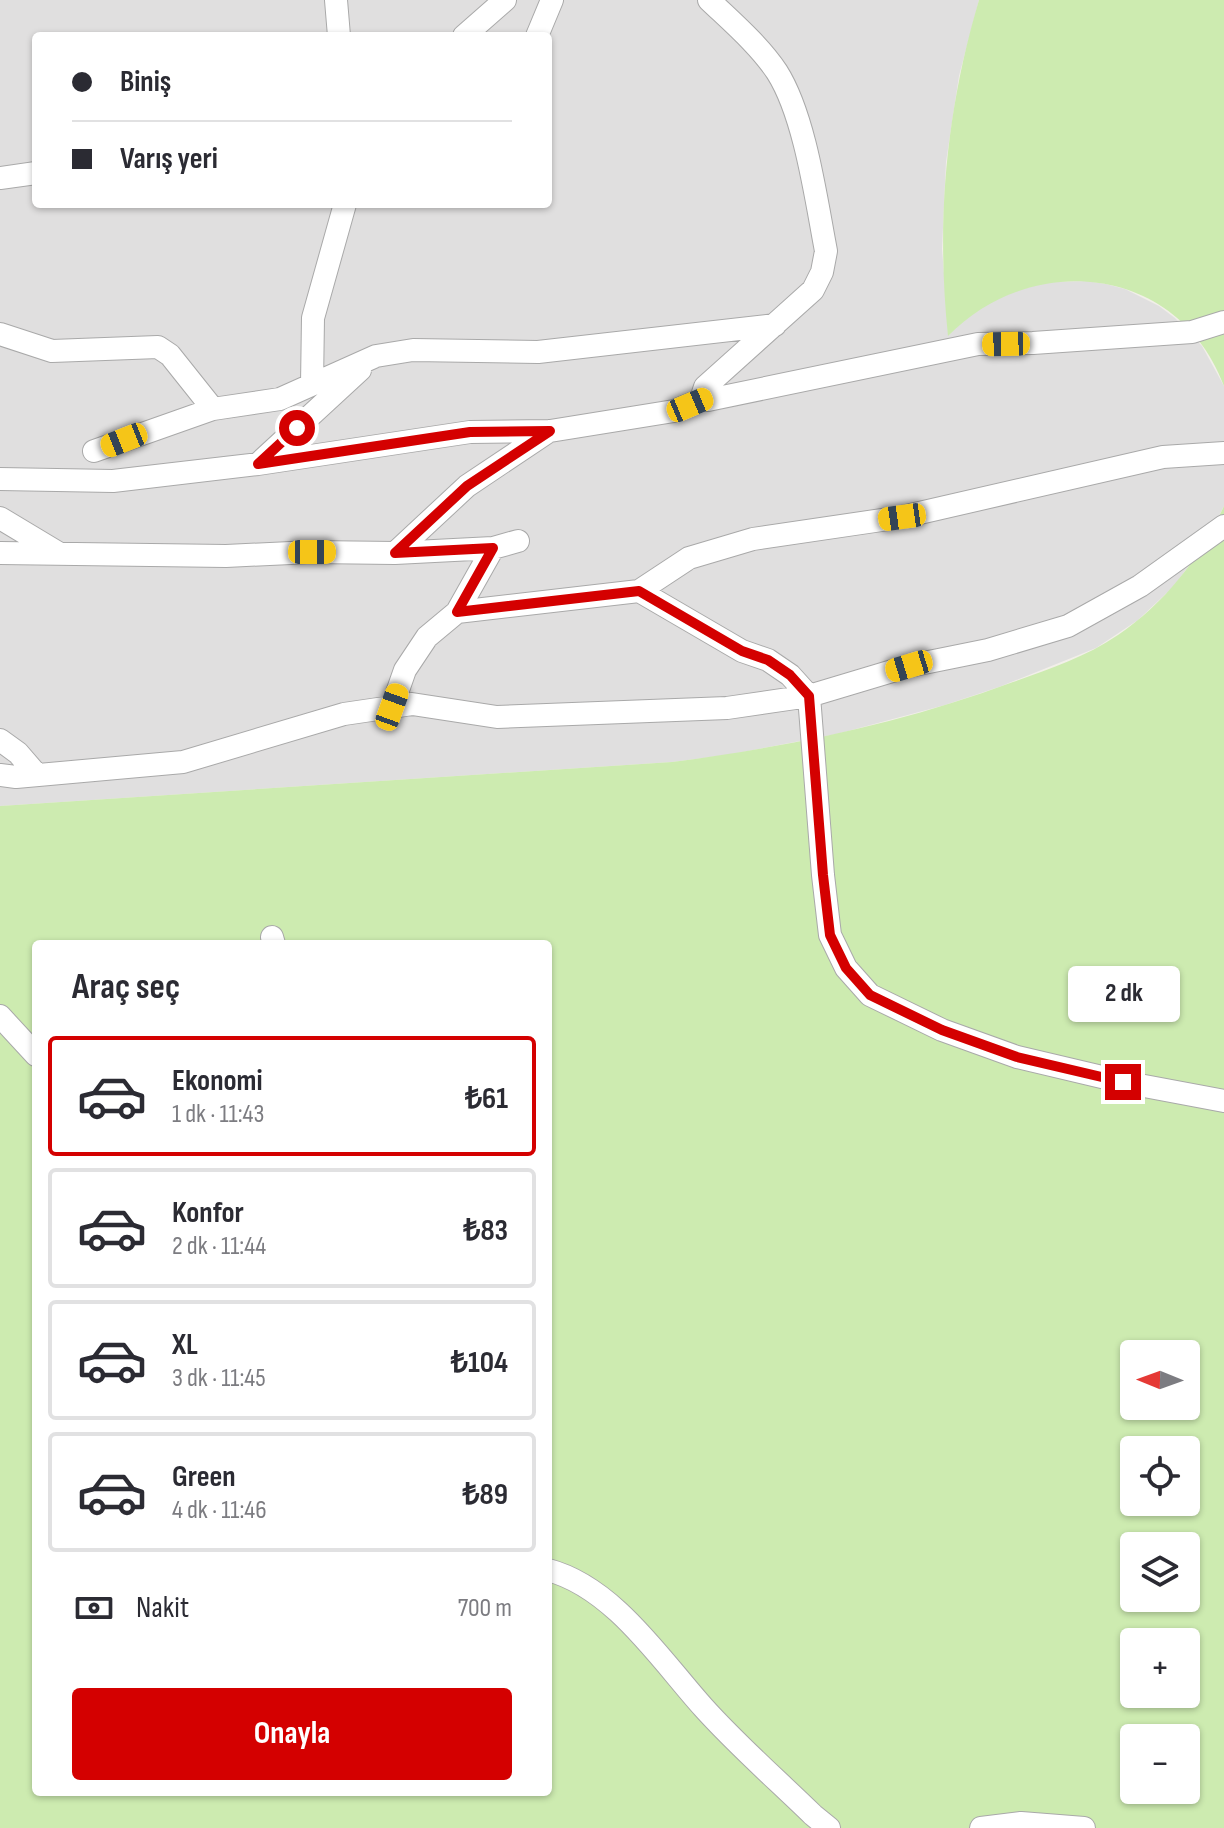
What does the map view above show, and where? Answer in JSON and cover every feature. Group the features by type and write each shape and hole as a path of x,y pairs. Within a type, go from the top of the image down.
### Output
{"street":[{"path":"336,0 339,32"},
{"path":"469,32 505,0"},
{"path":"539,32 552,0"},
{"path":"706,398 705,387 813,290 822,272 826,251 797,113 777,72 709,0"},
{"path":"0,178 32,174"},
{"path":"312,384 313,318 344,208"},
{"path":"0,479 113,481 258,464 470,432 550,431 674,411 706,398 714,401 978,344 1192,332 1224,322"},
{"path":"94,451 213,409 280,399 376,356 413,350 538,352 775,325"},
{"path":"0,334 52,351 158,347 170,355 213,409"},
{"path":"258,464 376,356"},
{"path":"395,553 467,486 550,431"},
{"path":"457,612 639,591 689,558 753,539 902,517 1163,457 1224,453"},
{"path":"0,518 61,554"},
{"path":"0,775 37,775 183,762 344,714 412,704 497,717 727,708 809,696 909,666 988,650 1068,626 1140,586 1224,526"},
{"path":"0,553 226,556 312,552 395,553 493,548 518,541"},
{"path":"392,707 405,670 427,637 457,612 493,548"},
{"path":"639,591 742,651 768,660 790,675 809,696 830,935 846,968 870,995 942,1030 1017,1057 1123,1082 1224,1101"},
{"path":"0,740 18,753 37,775"},
{"path":"0,1016 32,1051"},
{"path":"552,1572 596,1592 653,1647 704,1708 829,1828"},
{"path":"981,1828 1021,1823 1084,1828"}],"shaded area":[{"path":"0,0 979,0 959,76 946,162 942,249 949,335 961,322 993,300 1048,282 1106,284 1125,289 1159,306 1202,346 1224,386 1224,506 1203,546 1174,586 1138,620 1096,648 945,705 837,734 672,762 0,806"}],"green space":[{"path":"979,0 1224,0 1224,386 1203,346 1174,315 1140,295 1101,283 1061,282 1021,290 983,308 948,336 943,251 947,166 959,83"},
{"path":"1224,506 1224,1828 0,1828 0,806 672,762 845,732 972,697 1093,650 1151,609 1192,561"}],"route":[{"path":"297,428 258,464 470,432 550,431 467,486 395,553 493,548 457,612 639,591 742,651 768,660 790,675 809,696 830,935 846,968 870,995 942,1030 1017,1057 1123,1082"}]}
